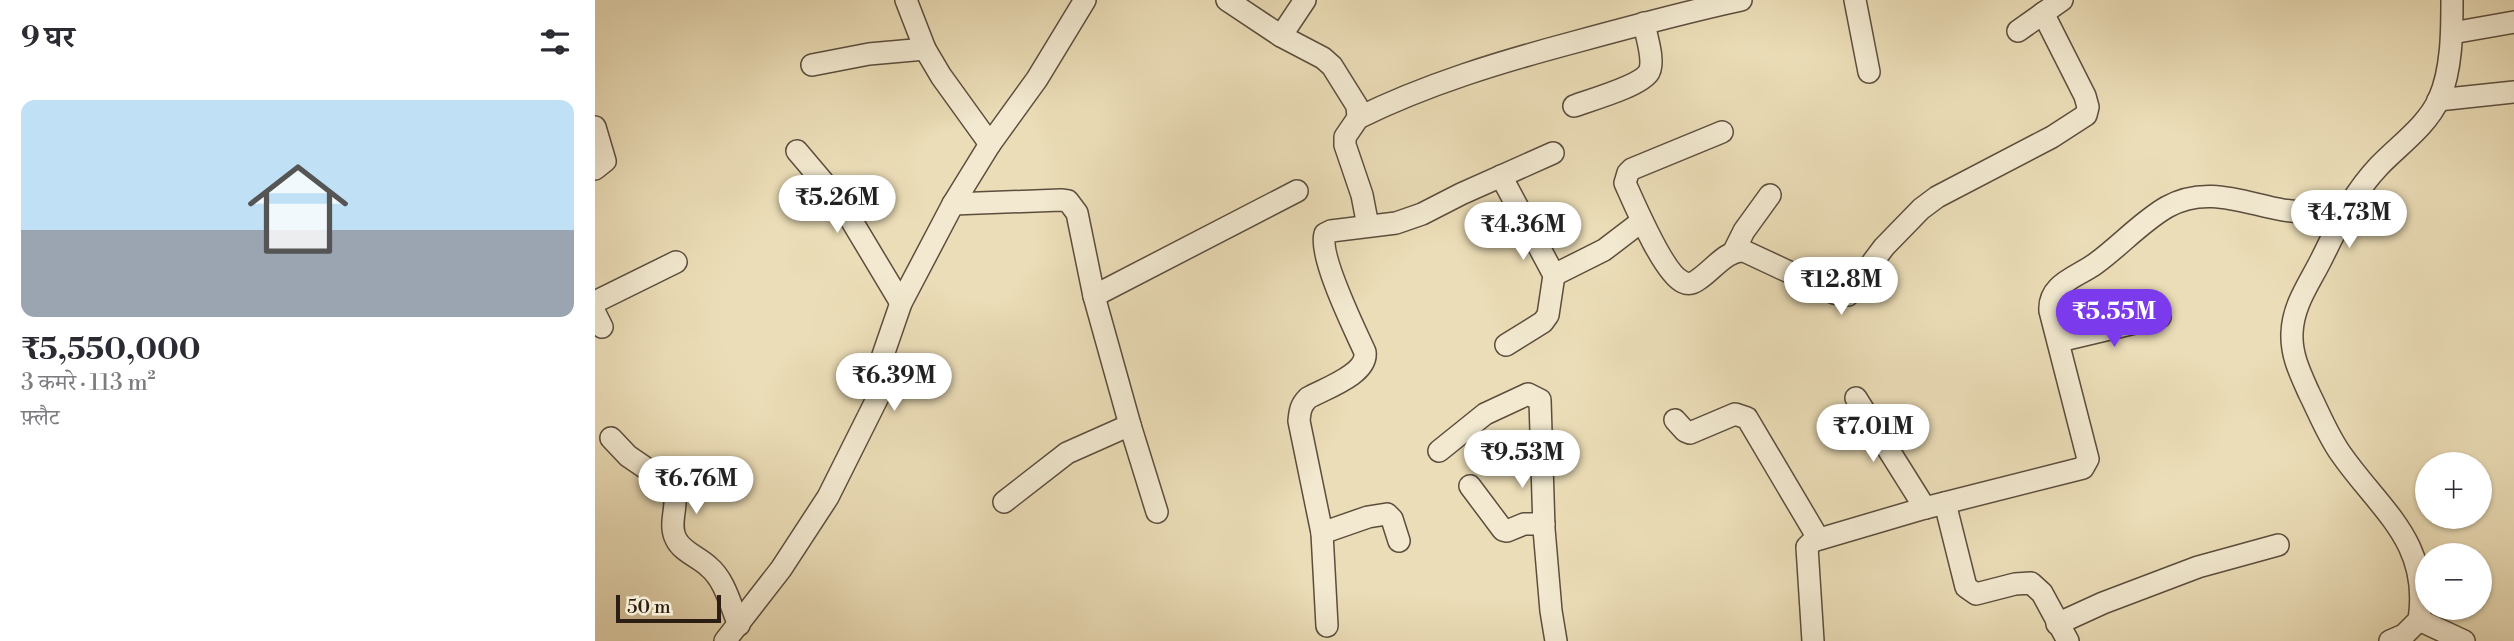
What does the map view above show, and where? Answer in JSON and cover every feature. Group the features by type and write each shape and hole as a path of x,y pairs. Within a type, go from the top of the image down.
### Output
{"street":[{"path":"906,0 925,49 990,144"},
{"path":"732,633 781,569 828,498 882,389 882,358 901,303 953,204 990,144 1037,79 1085,0"},
{"path":"1227,0 1332,66 1357,106 1357,118"},
{"path":"1281,36 1305,0"},
{"path":"1368,226 1362,195 1345,145 1345,137 1357,118 1401,96 1492,65 1672,14 1741,0"},
{"path":"1855,0 1869,72"},
{"path":"2018,31 2062,0"},
{"path":"2415,560 2392,516 2340,454 2295,363 2292,332 2297,306 2342,215 2357,191 2422,122 2438,100 2452,33 2452,0"},
{"path":"1722,132 1628,173 1625,183 1641,221 1673,274 1683,283 1690,284 1736,251 1749,253 1834,293 1848,295 1884,247 1921,209 1937,197 2052,137 2086,115 2088,107 2085,96 2043,13"},
{"path":"2452,33 2514,22"},
{"path":"1574,106 1636,82 1647,74 1651,62 1644,23"},
{"path":"812,65 869,54 925,49"},
{"path":"2438,100 2514,92"},
{"path":"595,127 605,156 605,161 595,169"},
{"path":"797,151 841,203 901,303"},
{"path":"1327,626 1322,533 1299,421 1300,412 1302,404 1308,398 1358,371 1366,359 1342,301 1323,245 1324,238 1331,231 1395,223 1422,214 1553,153"},
{"path":"1501,176 1554,275 1548,316 1507,345"},
{"path":"1094,296 1297,191"},
{"path":"1733,253 1744,231 1770,195"},
{"path":"1813,641 1807,547 1818,538 2076,470 2087,464 2088,458 2050,311 2050,299 2056,289 2096,264 2154,216 2182,200 2223,196 2287,211 2342,215"},
{"path":"953,204 1061,200 1067,201 1077,213 1094,296 1129,425 1157,512"},
{"path":"1554,275 1604,250 1641,221"},
{"path":"595,302 676,262"},
{"path":"2059,341 2159,317"},
{"path":"1439,451 1485,414 1523,396 1537,396 1542,405 1544,523 1556,641"},
{"path":"1856,398 1935,506 1969,592 1976,594 2015,584 2031,583 2042,593 2063,632 2103,603 2199,567 2278,545"},
{"path":"1675,420 1690,433 1735,414 1747,418 1818,538"},
{"path":"1004,502 1067,453 1129,425"},
{"path":"611,438 628,456 672,486 675,493 673,527 677,542 710,567 716,575 732,633"},
{"path":"1471,486 1503,530 1524,524 1544,523"},
{"path":"1322,533 1368,517 1387,514 1392,519 1399,541"},
{"path":"2390,641 2404,635 2419,620 2464,641"}]}
